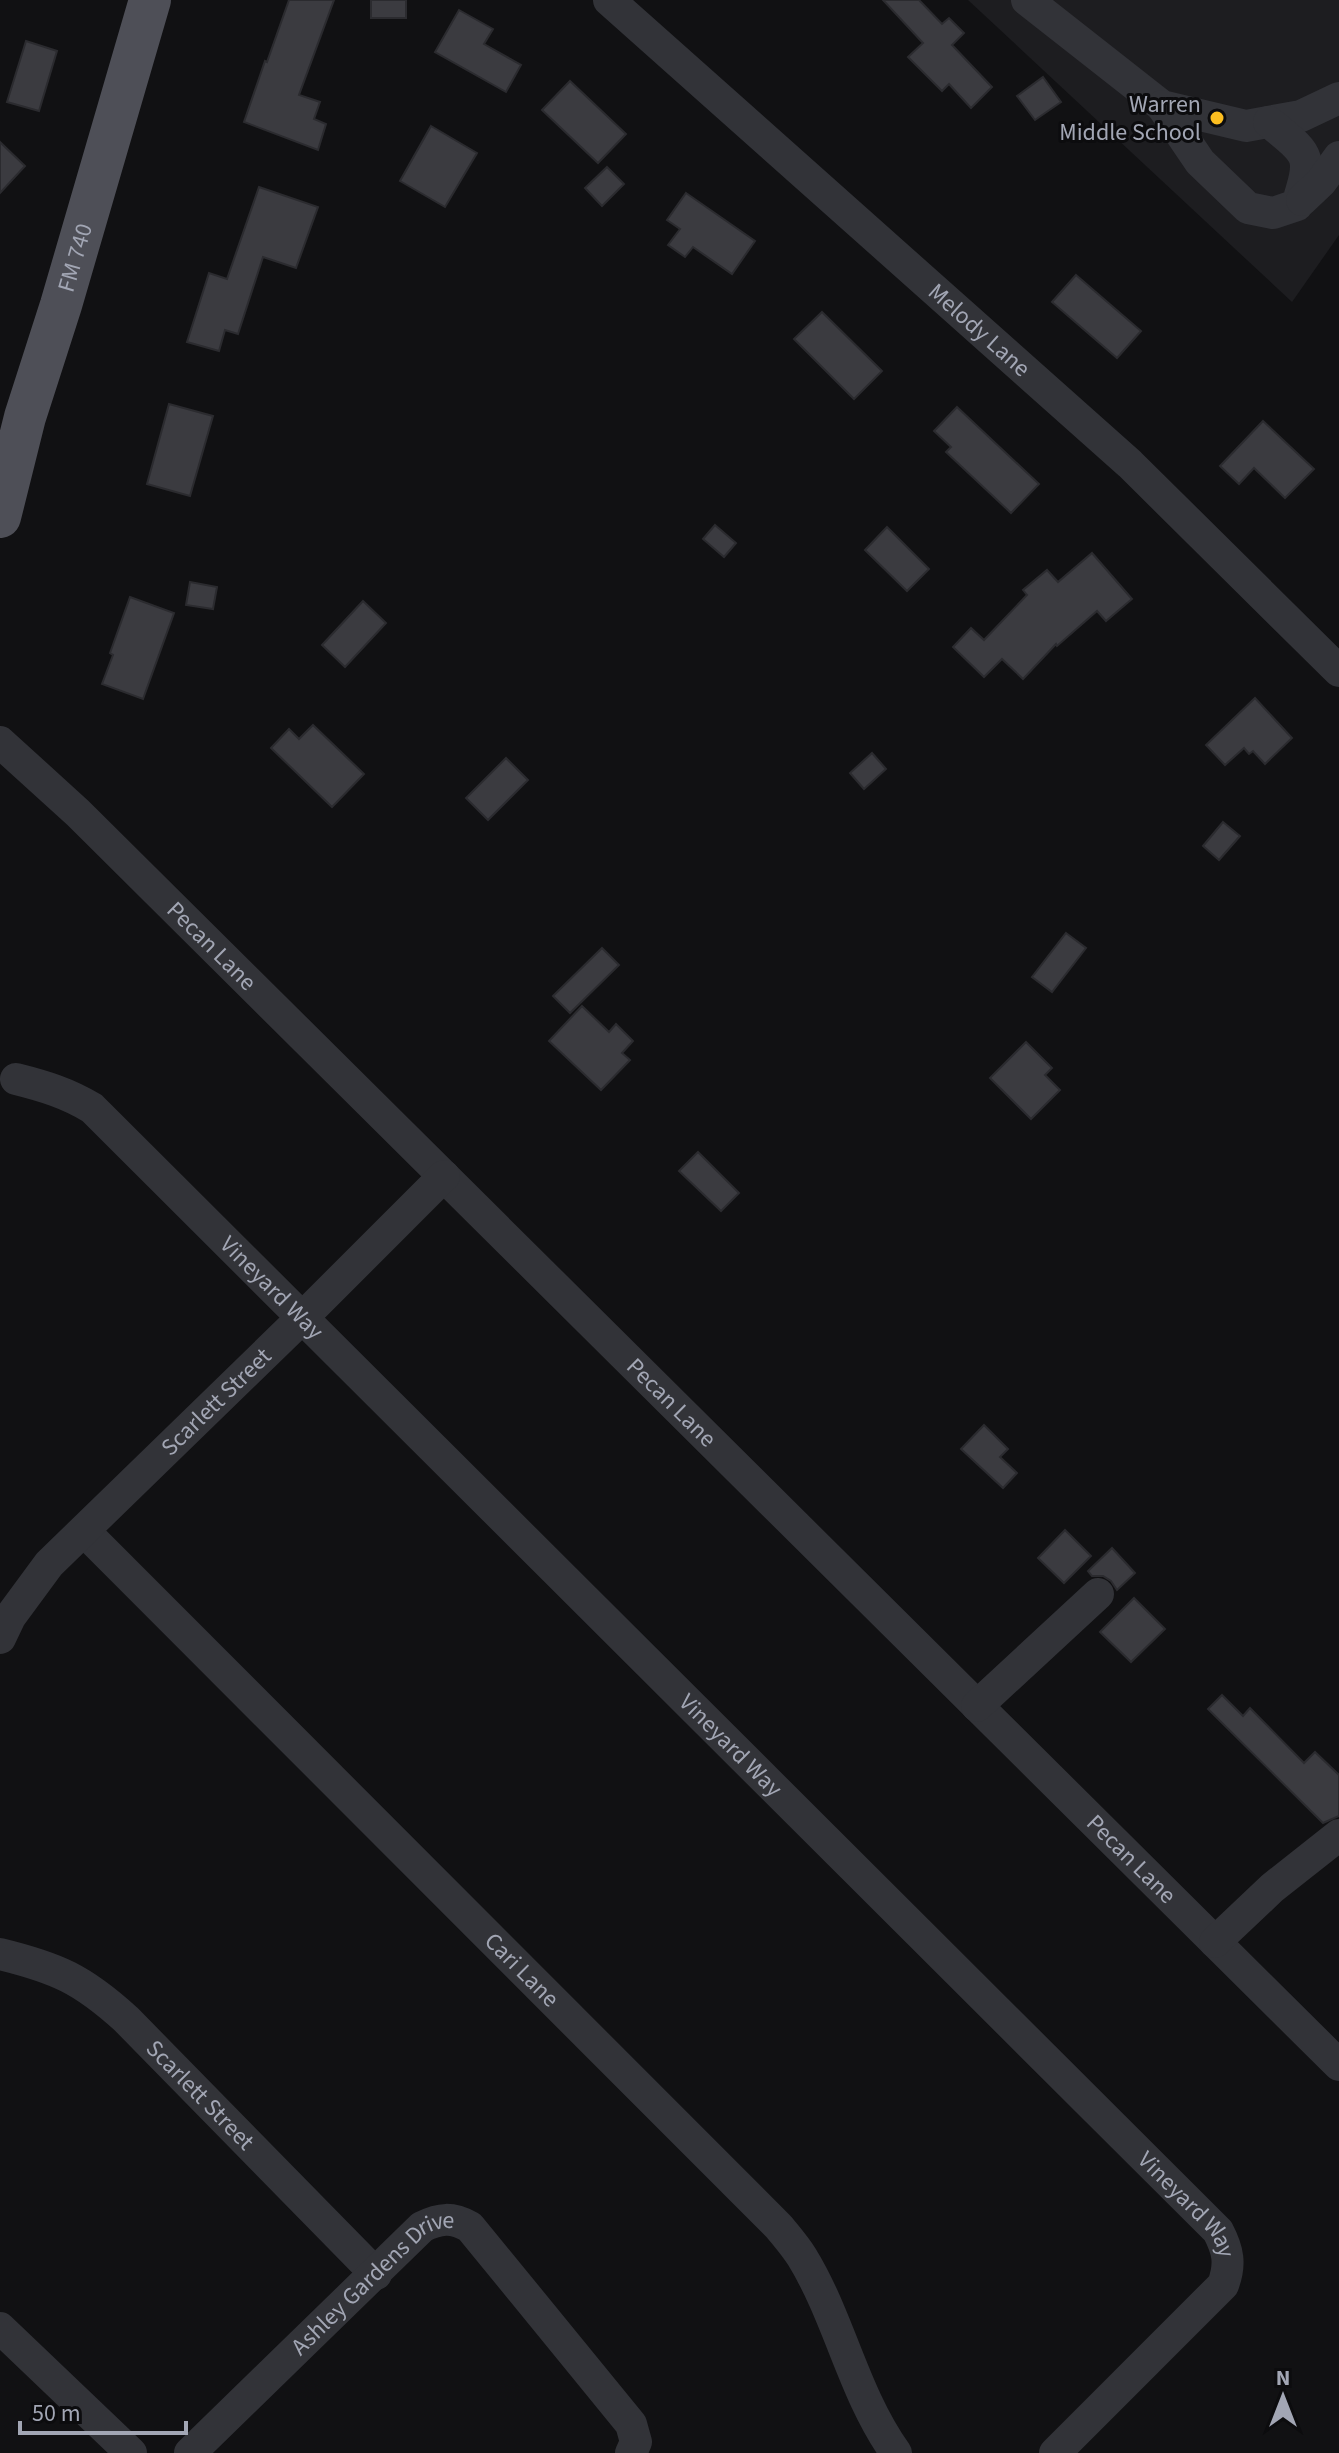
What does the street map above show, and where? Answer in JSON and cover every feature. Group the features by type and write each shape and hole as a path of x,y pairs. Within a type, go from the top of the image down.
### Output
{"main road":[{"name":"FM 740","path":"0,517 25,417 150,0"}],"street":[{"name":"Melody Lane","path":"609,0 1130,464 1339,671"},
{"path":"1027,0 1162,106 1200,162 1248,208 1273,213 1297,205 1321,182 1339,157"},
{"path":"1162,106 1246,126 1301,116 1339,98"},
{"path":"1269,122 1302,149 1308,170 1297,205"},
{"name":"Pecan Lane","path":"0,742 78,813 1339,2065"},
{"name":"Vineyard Way","path":"16,1079 50,1087 92,1108 1218,2231 1229,2259 1223,2285 1055,2453"},
{"name":"Scarlett Street","path":"0,1638 10,1617 49,1564 444,1176"},
{"name":"Cari Lane","path":"84,1531 779,2227 813,2278 866,2403 896,2453"},
{"path":"977,1706 1098,1594"},
{"path":"1215,1942 1272,1888 1339,1835"},
{"name":"Scarlett Street","path":"0,1954 69,1976 97,1993 376,2274"},
{"name":"Ashley Gardens Drive","path":"190,2453 422,2227 445,2219 458,2220 470,2227 631,2424 636,2442 631,2453"},
{"path":"0,2328 131,2453"}],"shaded area":[{"name":"Warren Middle School","path":"968,0 1339,0 1339,235 1292,302"}],"building":[{"path":"289,0 334,0 299,95 320,102 314,119 326,124 318,150 244,122"},
{"path":"371,0 406,0 406,18 371,18"},
{"path":"883,0 919,0 942,24 949,18 964,33 952,45 992,87 971,108 949,84 942,91 908,57 923,43"},
{"path":"459,10 493,29 484,44 521,65 506,92 435,52"},
{"path":"26,41 57,51 39,111 7,102"},
{"path":"1043,77 1061,102 1035,120 1017,96"},
{"path":"570,81 626,134 598,163 542,110"},
{"path":"431,126 477,153 445,207 400,181"},
{"path":"0,142 25,166 0,193"},
{"path":"607,167 624,184 602,206 585,188"},
{"path":"259,187 318,207 296,268 263,257 238,334 225,330 219,351 187,342 209,273 227,279"},
{"path":"686,193 755,241 732,274 693,247 685,257 668,245 680,229 667,220"},
{"path":"1076,275 1141,331 1117,358 1052,302"},
{"path":"822,312 882,371 854,399 794,339"},
{"path":"169,404 213,416 190,496 147,484"},
{"path":"957,407 1039,484 1011,513 946,452 951,447 934,431"},
{"path":"1263,421 1314,469 1285,498 1254,468 1239,484 1220,466"},
{"path":"715,525 736,543 724,557 703,539"},
{"path":"887,527 929,569 907,591 865,550"},
{"path":"1092,553 1132,599 1106,621 1097,611 1056,644 1023,679 1002,659 984,677 953,647 971,628 984,640 1027,595 1023,590 1047,570 1058,582"},
{"path":"190,582 217,587 213,609 186,605"},
{"path":"130,597 174,613 143,699 102,684"},
{"path":"363,601 386,623 345,667 322,645"},
{"path":"1255,698 1292,738 1265,764 1253,751 1249,754 1244,748 1225,765 1206,745"},
{"path":"313,725 364,774 332,807 271,748 289,729 299,739"},
{"path":"872,753 886,769 864,789 850,773"},
{"path":"506,758 528,780 488,820 466,798"},
{"path":"1223,822 1240,836 1219,860 1203,846"},
{"path":"1066,933 1086,948 1052,992 1032,977"},
{"path":"602,948 619,965 570,1013 553,996"},
{"path":"582,1006 609,1032 616,1024 633,1041 622,1053 630,1060 601,1090 549,1041"},
{"path":"1026,1042 1052,1068 1045,1075 1060,1090 1031,1119 990,1078"},
{"path":"698,1152 739,1193 721,1211 679,1171"},
{"path":"984,1425 1008,1449 1000,1457 1017,1473 1003,1488 961,1449"},
{"path":"1065,1530 1091,1556 1064,1583 1038,1558"},
{"path":"1112,1548 1135,1573 1117,1590 1111,1581 1103,1576 1092,1576 1088,1571"},
{"path":"1134,1598 1165,1629 1131,1662 1100,1632"},
{"path":"1222,1695 1243,1716 1250,1708 1304,1763 1315,1752 1339,1775 1339,1816 1323,1823 1208,1709"}],"place":[{"name":"Warren Middle School","path":"1217,118"}]}
